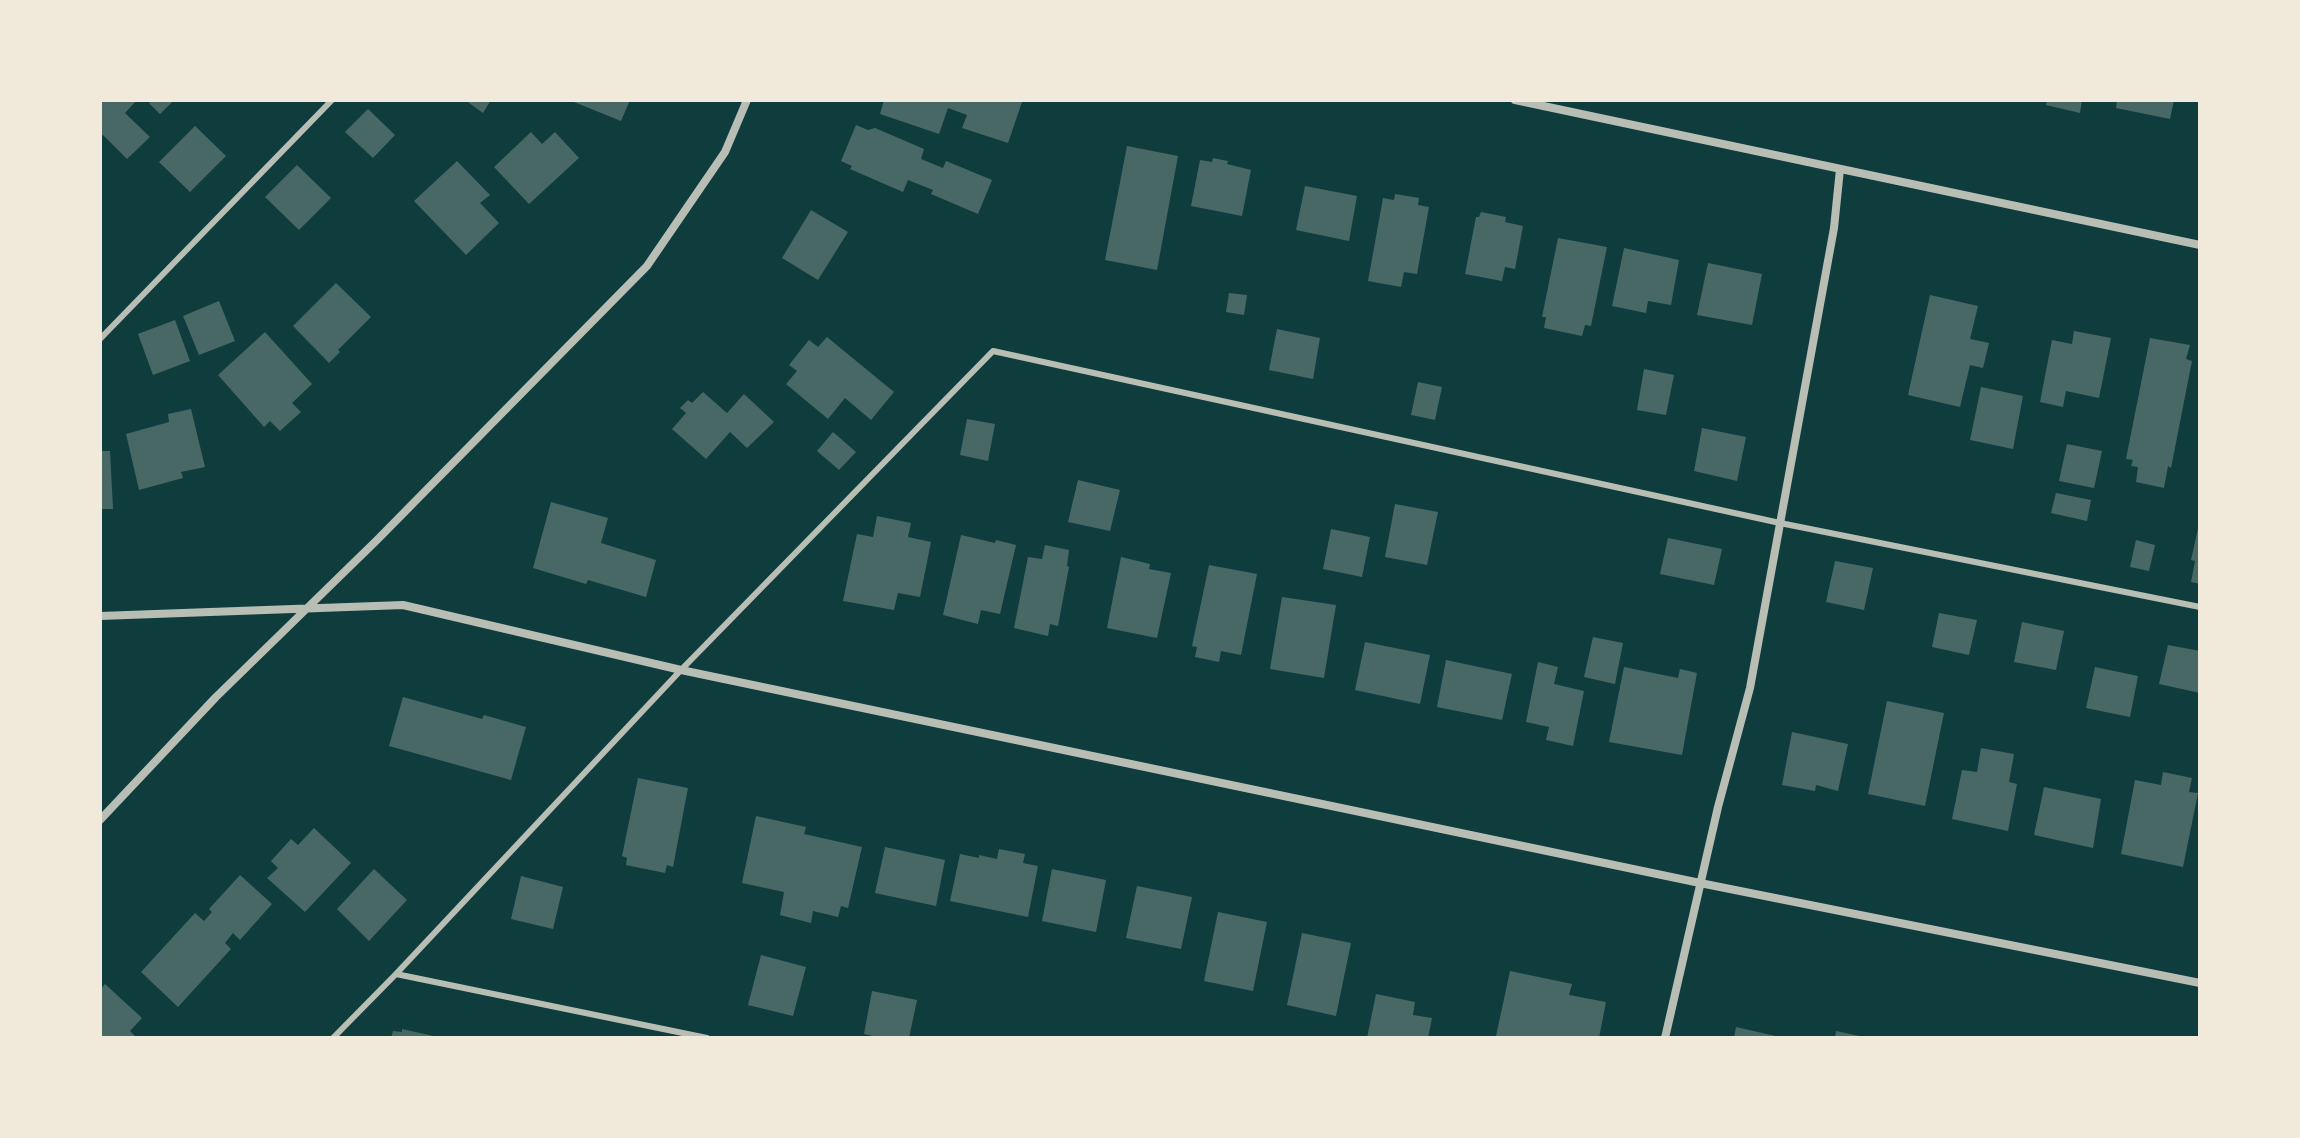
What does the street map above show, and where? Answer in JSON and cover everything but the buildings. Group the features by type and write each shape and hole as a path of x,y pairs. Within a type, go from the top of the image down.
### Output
{"street":[{"path":"100,820 216,697 388,529 647,266 725,152 747,100"},
{"path":"1515,100 2200,245"},
{"path":"1665,1038 1700,883 1750,688 1834,228 1840,169"},
{"path":"100,616 403,605 681,670 1700,883 2200,983"}],"lane":[{"path":"100,339 332,100"},
{"path":"333,1038 681,670 993,351 1780,523 2200,607"},
{"path":"396,974 707,1038"}]}
